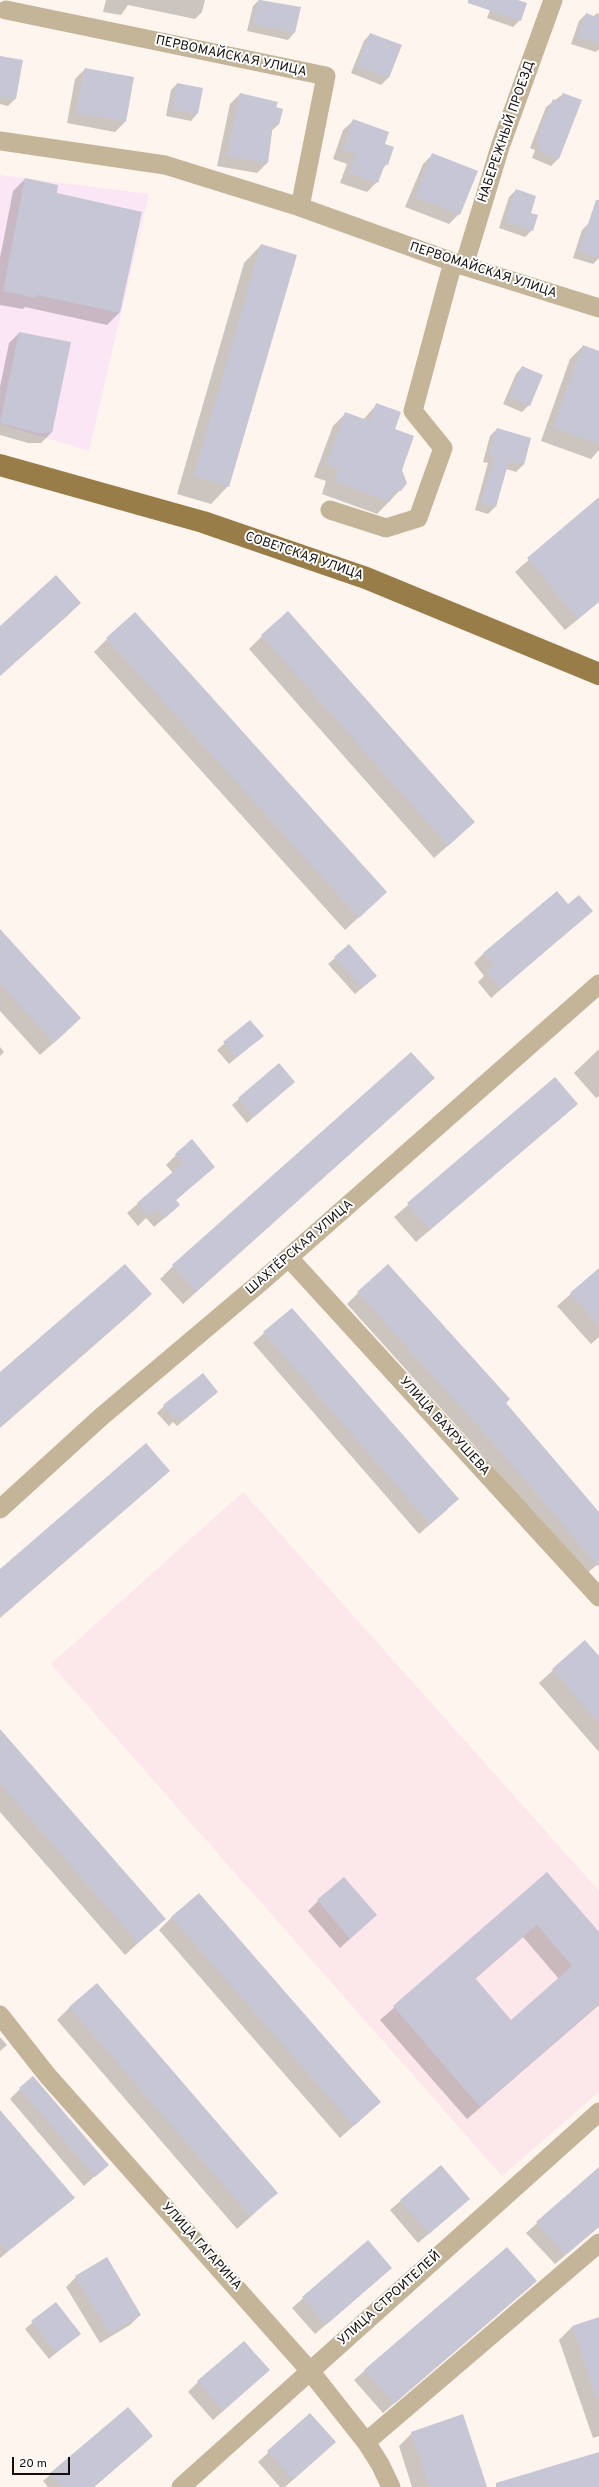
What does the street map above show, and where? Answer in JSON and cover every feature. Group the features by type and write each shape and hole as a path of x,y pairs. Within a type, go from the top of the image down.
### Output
{"main road":[{"name":"СОВЕТСКАЯ УЛИЦА","path":"0,465 204,522 366,578 599,674"}],"street":[{"name":"НАБЕРЕЖНЫЙ ПРОЕЗД","path":"330,510 386,528 418,518 443,448 413,411 458,264 553,0"},
{"name":"ПЕРВОМАЙСКАЯ УЛИЦА","path":"6,10 326,76 300,207"},
{"name":"ПЕРВОМАЙСКАЯ УЛИЦА","path":"0,141 165,165 300,207 458,264 599,308"},
{"name":"ШАХТЁРСКАЯ УЛИЦА","path":"0,1509 107,1412 289,1258 599,984"},
{"name":"УЛИЦА ВАХРУШЕВА","path":"289,1258 599,1596"},
{"name":"УЛИЦА ГАГАРИНА","path":"0,2016 47,2075 310,2371 366,2442 380,2464 391,2487"},
{"name":"УЛИЦА СТРОИТЕЛЕЙ","path":"181,2487 599,2112"},
{"path":"366,2442 599,2242"}],"shaded area":[{"path":"0,175 149,194 89,451 0,424"},
{"path":"243,1492 599,1891 599,2092 502,2176 51,1664"}],"building":[{"path":"259,0 301,7 295,33 253,24"},
{"path":"468,0 518,0 527,3 521,21 468,3"},
{"path":"586,13 599,18 599,44 577,37"},
{"path":"370,33 402,45 389,78 357,66"},
{"path":"0,56 23,60 16,99 0,97"},
{"path":"85,68 134,77 126,122 76,113"},
{"path":"177,83 203,88 198,114 172,110"},
{"path":"240,93 278,102 276,107 283,109 279,125 273,124 268,163 227,156"},
{"path":"563,93 582,100 559,159 538,151 541,143 536,141 553,99 560,102"},
{"path":"353,119 389,132 385,144 394,147 388,165 385,164 378,183 349,173 356,154 343,149"},
{"path":"432,153 478,171 460,215 415,197"},
{"path":"25,178 58,185 57,193 142,212 120,313 37,295 36,298 3,291"},
{"path":"516,189 536,196 531,213 538,215 533,231 505,221"},
{"path":"596,200 599,200 599,258 579,251"},
{"path":"261,244 297,255 229,487 194,476"},
{"path":"19,332 71,342 52,433 38,433 0,423"},
{"path":"583,345 599,351 599,444 553,428"},
{"path":"522,366 543,375 530,406 509,397"},
{"path":"376,403 401,412 395,429 414,436 402,470 407,483 401,491 394,491 390,502 334,481 338,468 326,464 345,412 370,421"},
{"path":"497,428 531,438 524,465 509,461 496,507 481,503 494,457 489,455"},
{"path":"599,497 599,601 578,619 527,558"},
{"path":"56,575 81,603 0,676 0,626"},
{"path":"288,611 475,822 448,846 261,635"},
{"path":"135,612 387,892 359,918 106,638"},
{"path":"557,891 568,904 579,895 593,911 501,989 487,972 494,965 483,953"},
{"path":"0,929 81,1018 54,1043 0,984"},
{"path":"349,944 377,976 362,988 334,957"},
{"path":"250,1020 264,1036 236,1058 223,1042"},
{"path":"411,1052 435,1078 196,1292 172,1265"},
{"path":"279,1063 295,1082 254,1117 238,1098"},
{"path":"555,1077 578,1104 430,1230 407,1203"},
{"path":"192,1139 215,1167 176,1200 180,1205 165,1218 157,1209 148,1216 137,1203 183,1163 175,1154"},
{"path":"125,1264 152,1294 0,1427 0,1372"},
{"path":"388,1264 510,1399 506,1403 599,1512 599,1567 494,1444 357,1292"},
{"path":"599,1268 599,1326 570,1293"},
{"path":"292,1308 459,1499 430,1524 263,1332"},
{"path":"203,1373 218,1392 184,1420 181,1416 176,1420 163,1405"},
{"path":"146,1443 170,1471 0,1617 0,1569"},
{"path":"585,1640 599,1656 599,1724 552,1669"},
{"path":"0,1729 166,1919 138,1943 0,1784"},
{"path":"547,1872 599,1932 599,2004 480,2107 393,2006","holes":["537,1925 572,1966 511,2020 475,1978"]},
{"path":"344,1877 377,1915 350,1939 317,1900"},
{"path":"199,1893 381,2102 354,2126 171,1917"},
{"path":"97,1983 278,2193 250,2216 69,2007"},
{"path":"33,2076 109,2165 95,2177 19,2088"},
{"path":"0,2110 75,2198 7,2252 0,2243"},
{"path":"441,2165 470,2199 429,2234 400,2200"},
{"path":"599,2167 599,2226 565,2255 536,2222"},
{"path":"368,2240 392,2268 326,2325 302,2297"},
{"path":"507,2247 537,2281 394,2404 364,2370"},
{"path":"107,2257 141,2315 110,2334 75,2276"},
{"path":"56,2302 81,2334 56,2353 31,2321"},
{"path":"599,2317 599,2398 596,2398 572,2326"},
{"path":"244,2341 270,2370 223,2411 197,2381"},
{"path":"128,2407 153,2436 94,2487 61,2487 49,2474"},
{"path":"310,2413 336,2442 293,2480 267,2451"},
{"path":"463,2414 487,2487 429,2487 411,2432"},
{"path":"599,2452 599,2487 496,2487 496,2483"}]}
